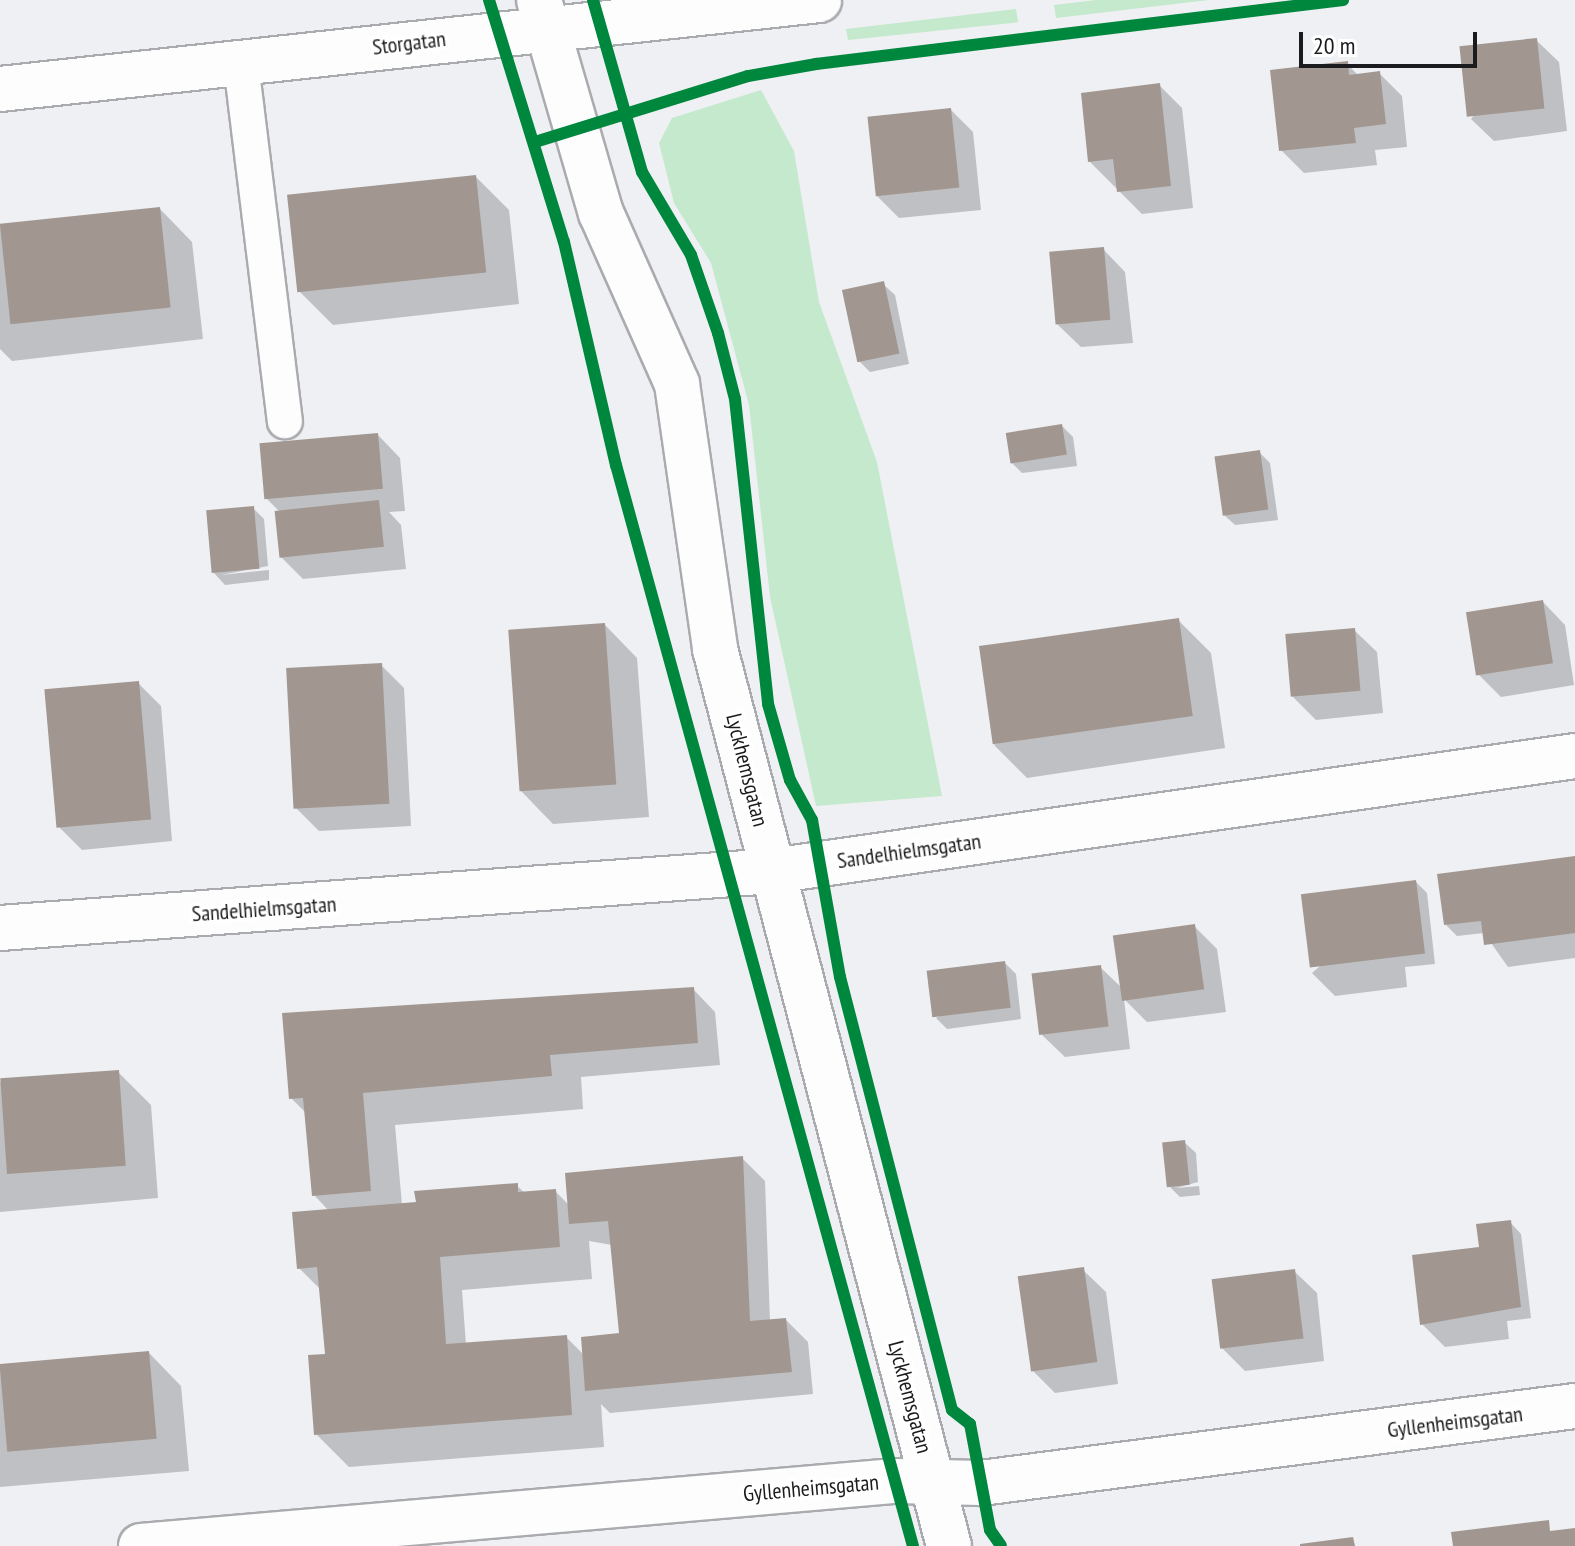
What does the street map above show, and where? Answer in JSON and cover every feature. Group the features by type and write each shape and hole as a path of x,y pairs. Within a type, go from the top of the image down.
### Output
{"street":[{"name":"Storgatan","path":"0,89 241,64 543,13 819,0"},
{"name":"Lyckhemsgatan","path":"543,13 601,213 677,384 715,649 949,1546"},
{"name":"Sandelhielmsgatan","path":"0,928 772,871 1575,756"},
{"name":"Gyllenheimsgatan","path":"141,1546 932,1481 981,1483 1575,1406"}],"lane":[{"path":"241,64 285,421"}],"green space":[{"path":"1096,0 1209,0 1056,18 1054,5"},
{"path":"1016,9 1018,22 1012,23 848,40 846,29"},
{"path":"761,90 794,151 819,302 877,462 942,796 816,806 770,597 749,405 711,263 674,203 659,143 672,118"}],"building":[{"path":"1537,38 1544,109 1467,117 1459,46"},
{"path":"1348,61 1349,75 1380,71 1386,124 1354,128 1356,143 1279,151 1270,70"},
{"path":"1160,83 1171,186 1117,192 1113,159 1088,162 1081,93"},
{"path":"951,108 959,188 876,196 867,117"},
{"path":"476,175 486,272 297,292 287,195"},
{"path":"160,207 171,307 10,324 0,224"},
{"path":"1104,247 1110,320 1056,325 1049,252"},
{"path":"884,281 899,353 857,362 842,290"},
{"path":"1062,424 1067,455 1011,464 1006,433"},
{"path":"378,433 383,489 264,499 259,443"},
{"path":"1260,450 1268,509 1223,516 1214,456"},
{"path":"379,500 384,547 279,558 275,511"},
{"path":"254,506 259,569 212,573 206,510"},
{"path":"1543,600 1553,663 1476,675 1466,612"},
{"path":"1179,618 1193,716 993,744 979,646"},
{"path":"605,623 616,785 520,791 508,630"},
{"path":"1355,628 1360,691 1291,697 1285,634"},
{"path":"382,663 389,804 294,809 286,668"},
{"path":"139,681 151,819 56,828 44,689"},
{"path":"1575,856 1575,933 1484,945 1481,921 1444,925 1437,874"},
{"path":"1416,880 1425,953 1310,968 1301,894"},
{"path":"1195,924 1204,989 1122,1001 1113,936"},
{"path":"1005,961 1011,1008 932,1017 927,971"},
{"path":"1101,965 1109,1027 1039,1035 1032,974"},
{"path":"694,987 698,1043 550,1055 552,1076 363,1093 371,1191 312,1196 303,1098 289,1099 282,1013"},
{"path":"119,1070 126,1166 7,1174 0,1078"},
{"path":"1185,1140 1190,1185 1167,1187 1162,1142"},
{"path":"743,1156 750,1321 786,1318 792,1372 585,1391 581,1337 619,1333 608,1221 569,1224 565,1173"},
{"path":"518,1183 518,1192 556,1189 560,1247 440,1257 446,1344 567,1335 572,1415 314,1435 308,1355 325,1354 317,1267 297,1269 292,1212 416,1202 414,1191"},
{"path":"1511,1220 1521,1307 1420,1325 1412,1255 1479,1247 1476,1224"},
{"path":"1084,1267 1097,1362 1031,1371 1018,1276"},
{"path":"1295,1269 1304,1338 1220,1349 1212,1279"},
{"path":"149,1351 157,1439 7,1452 0,1364"},
{"path":"1549,1520 1550,1531 1575,1528 1575,1546 1453,1546 1451,1532"},
{"path":"1353,1537 1355,1546 1300,1546 1300,1544"}],"cycle path":[{"path":"489,0 564,242 616,465 913,1546"},
{"path":"593,0 642,172 691,255 718,333 735,399 768,704 790,780 812,820 840,977 952,1410 970,1424 990,1530 1001,1546"},
{"path":"535,142 748,76 816,64 1343,0"}]}
